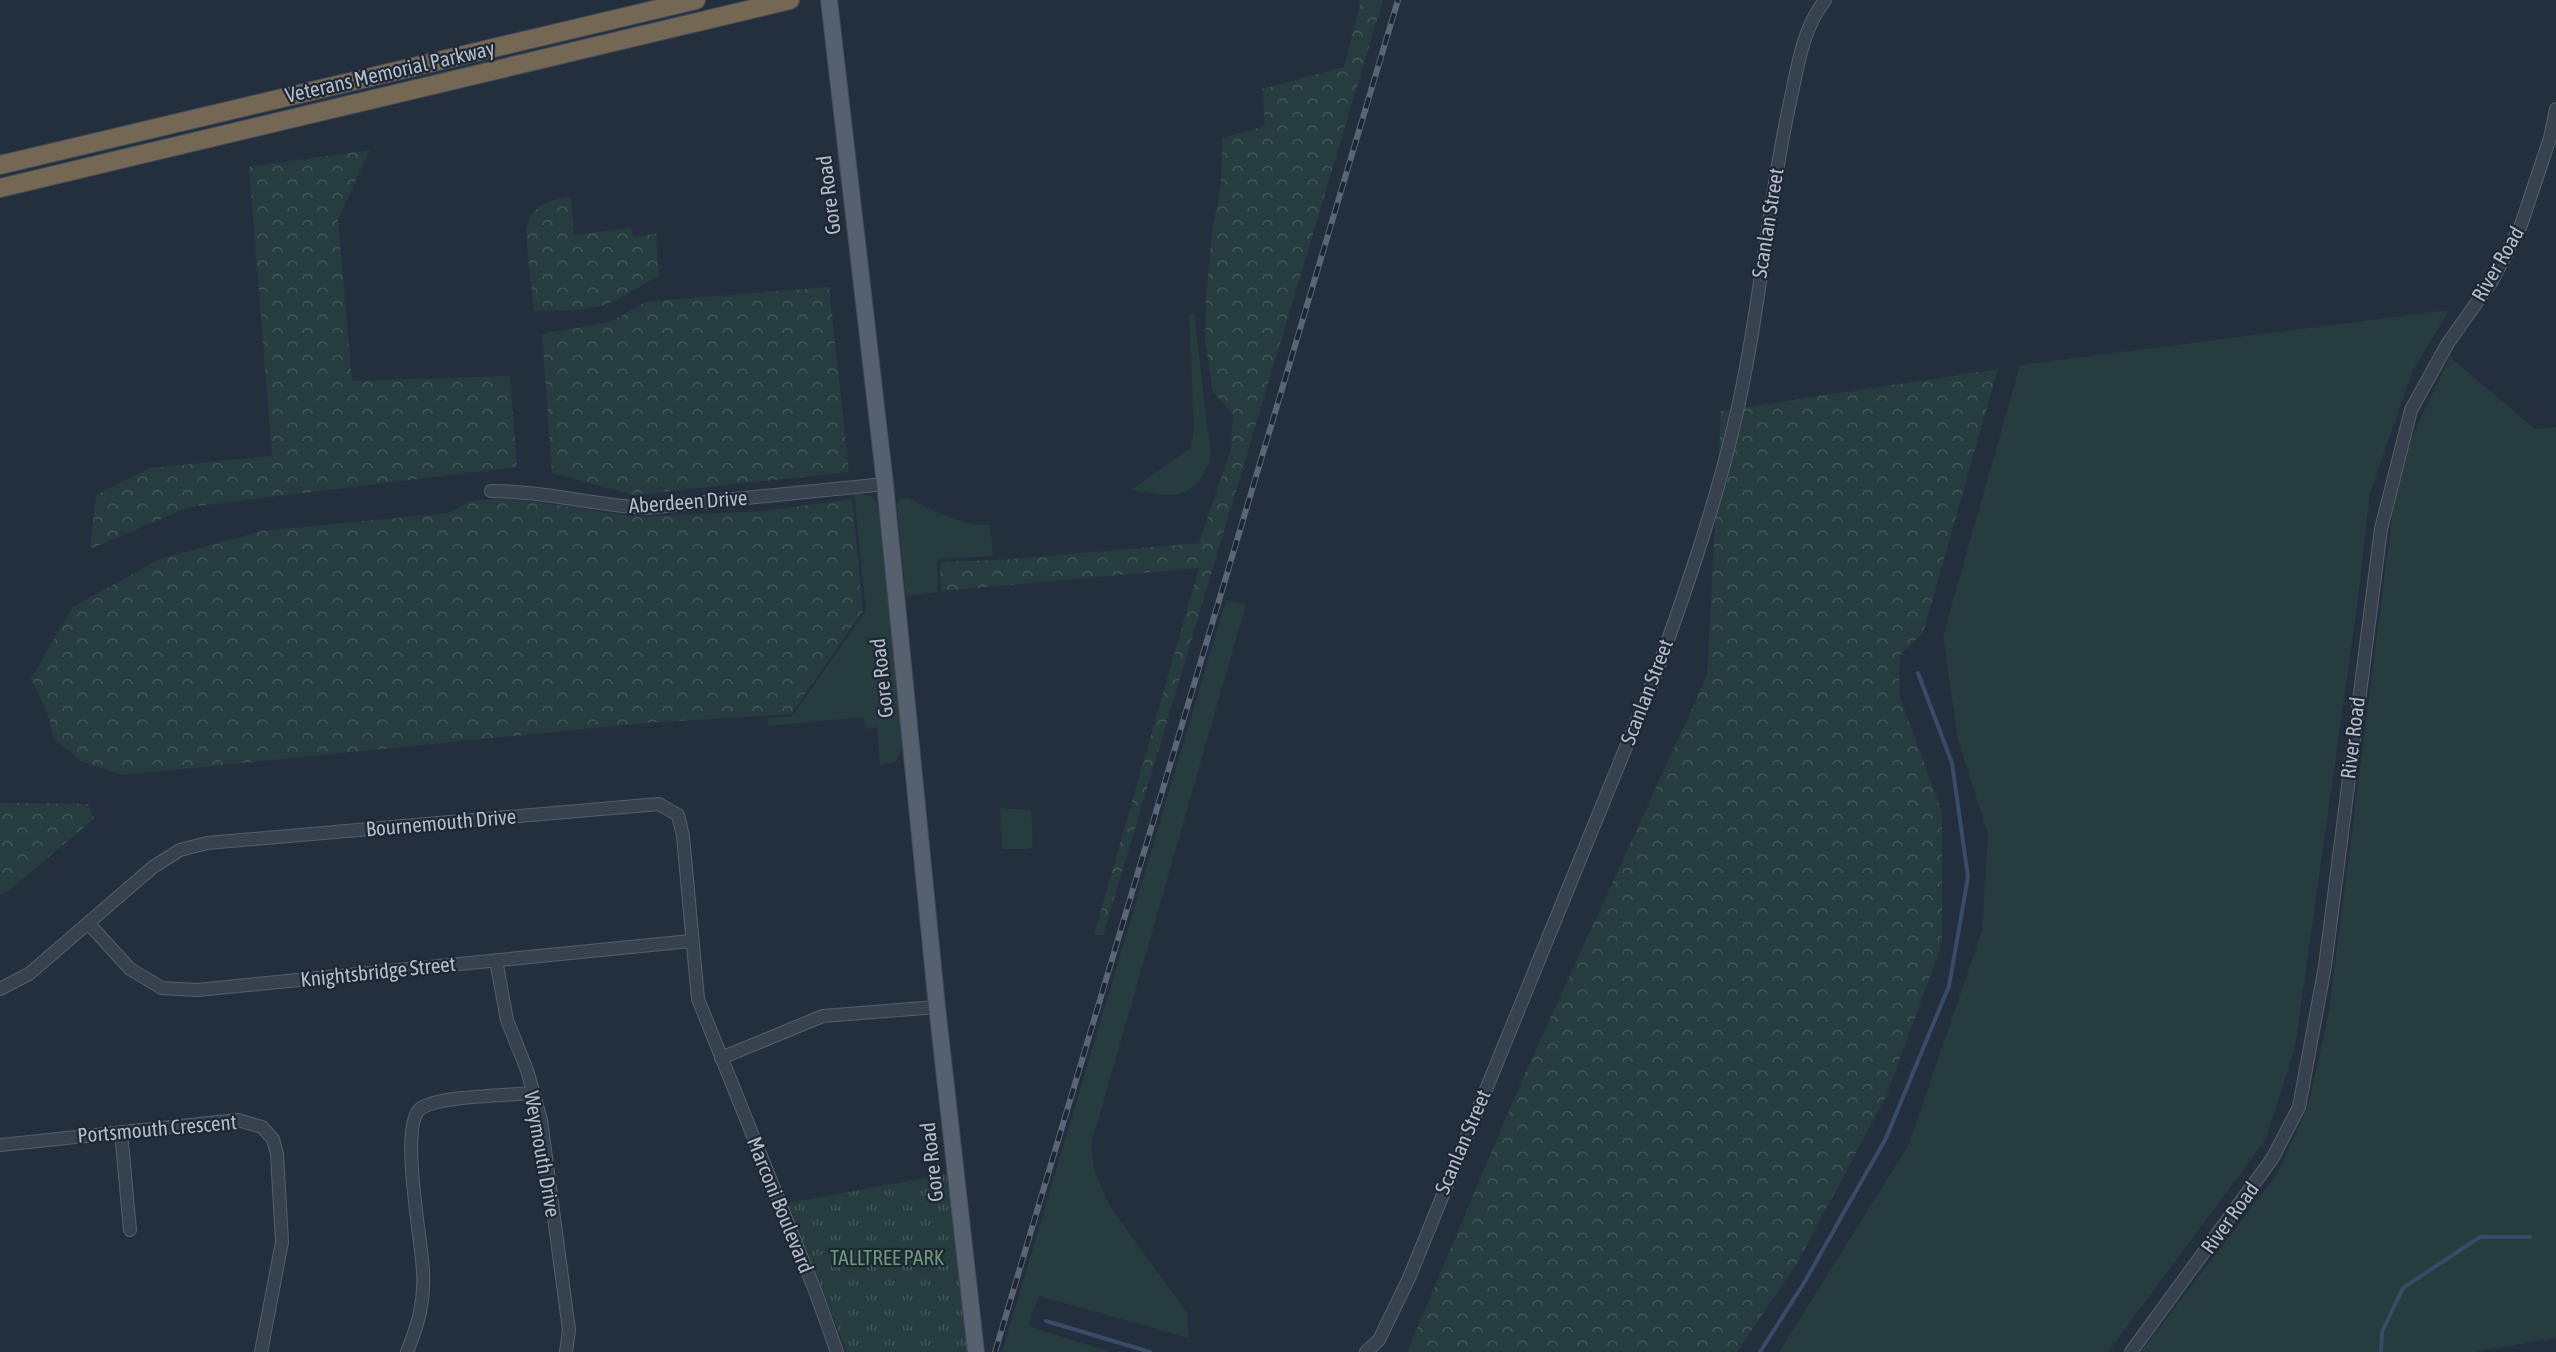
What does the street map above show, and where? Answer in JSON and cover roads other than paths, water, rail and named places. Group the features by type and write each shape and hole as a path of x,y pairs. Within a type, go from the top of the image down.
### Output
{"highway":[{"name":"Veterans Memorial Parkway","path":"0,165 696,0"},
{"name":"Veterans Memorial Parkway","path":"0,188 790,0"}],"main road":[{"name":"Gore Road","path":"829,0 885,484 937,1007 976,1352"}],"street":[{"name":"Scanlan Street","path":"1366,1352 1379,1340 1409,1278 1581,860 1684,595 1732,433 1751,338 1781,140 1797,64 1813,16 1825,0"},
{"name":"River Road","path":"2131,1352 2272,1159 2299,1107 2325,966 2381,529 2408,421 2411,410 2448,344 2492,281 2521,225 2550,138 2556,109"},
{"name":"Aberdeen Drive","path":"491,491 539,493 612,506 646,508 885,484"},
{"name":"Bournemouth Drive","path":"0,988 30,974 153,867 180,850 207,843 659,804 678,815 683,836 698,999 721,1058"},
{"name":"Knightsbridge Street","path":"89,924 130,969 162,988 197,990 691,941"},
{"name":"Weymouth Drive","path":"495,960 507,1020 541,1120 569,1330 566,1352"},
{"path":"721,1058 823,1016 937,1007"},
{"name":"Marconi Boulevard","path":"721,1058 816,1293 837,1352"},
{"path":"407,1352 421,1317 424,1273 410,1146 411,1123 420,1109 435,1102 533,1093"},
{"name":"Portsmouth Crescent","path":"0,1144 238,1120 262,1127 273,1139 277,1154 282,1242 261,1352"},
{"path":"121,1132 130,1230"}],"waterway":[{"path":"1760,1352 1804,1283 1886,1138 1949,986 1968,877 1952,763 1918,673"},
{"path":"2381,1352 2382,1332 2403,1288 2480,1237 2530,1237"},
{"path":"1046,1321 1150,1352"}],"railway":[{"path":"995,1352 1398,0"}],"park label":[{"name":"TALLTREE PARK","path":"887,1258"}]}
